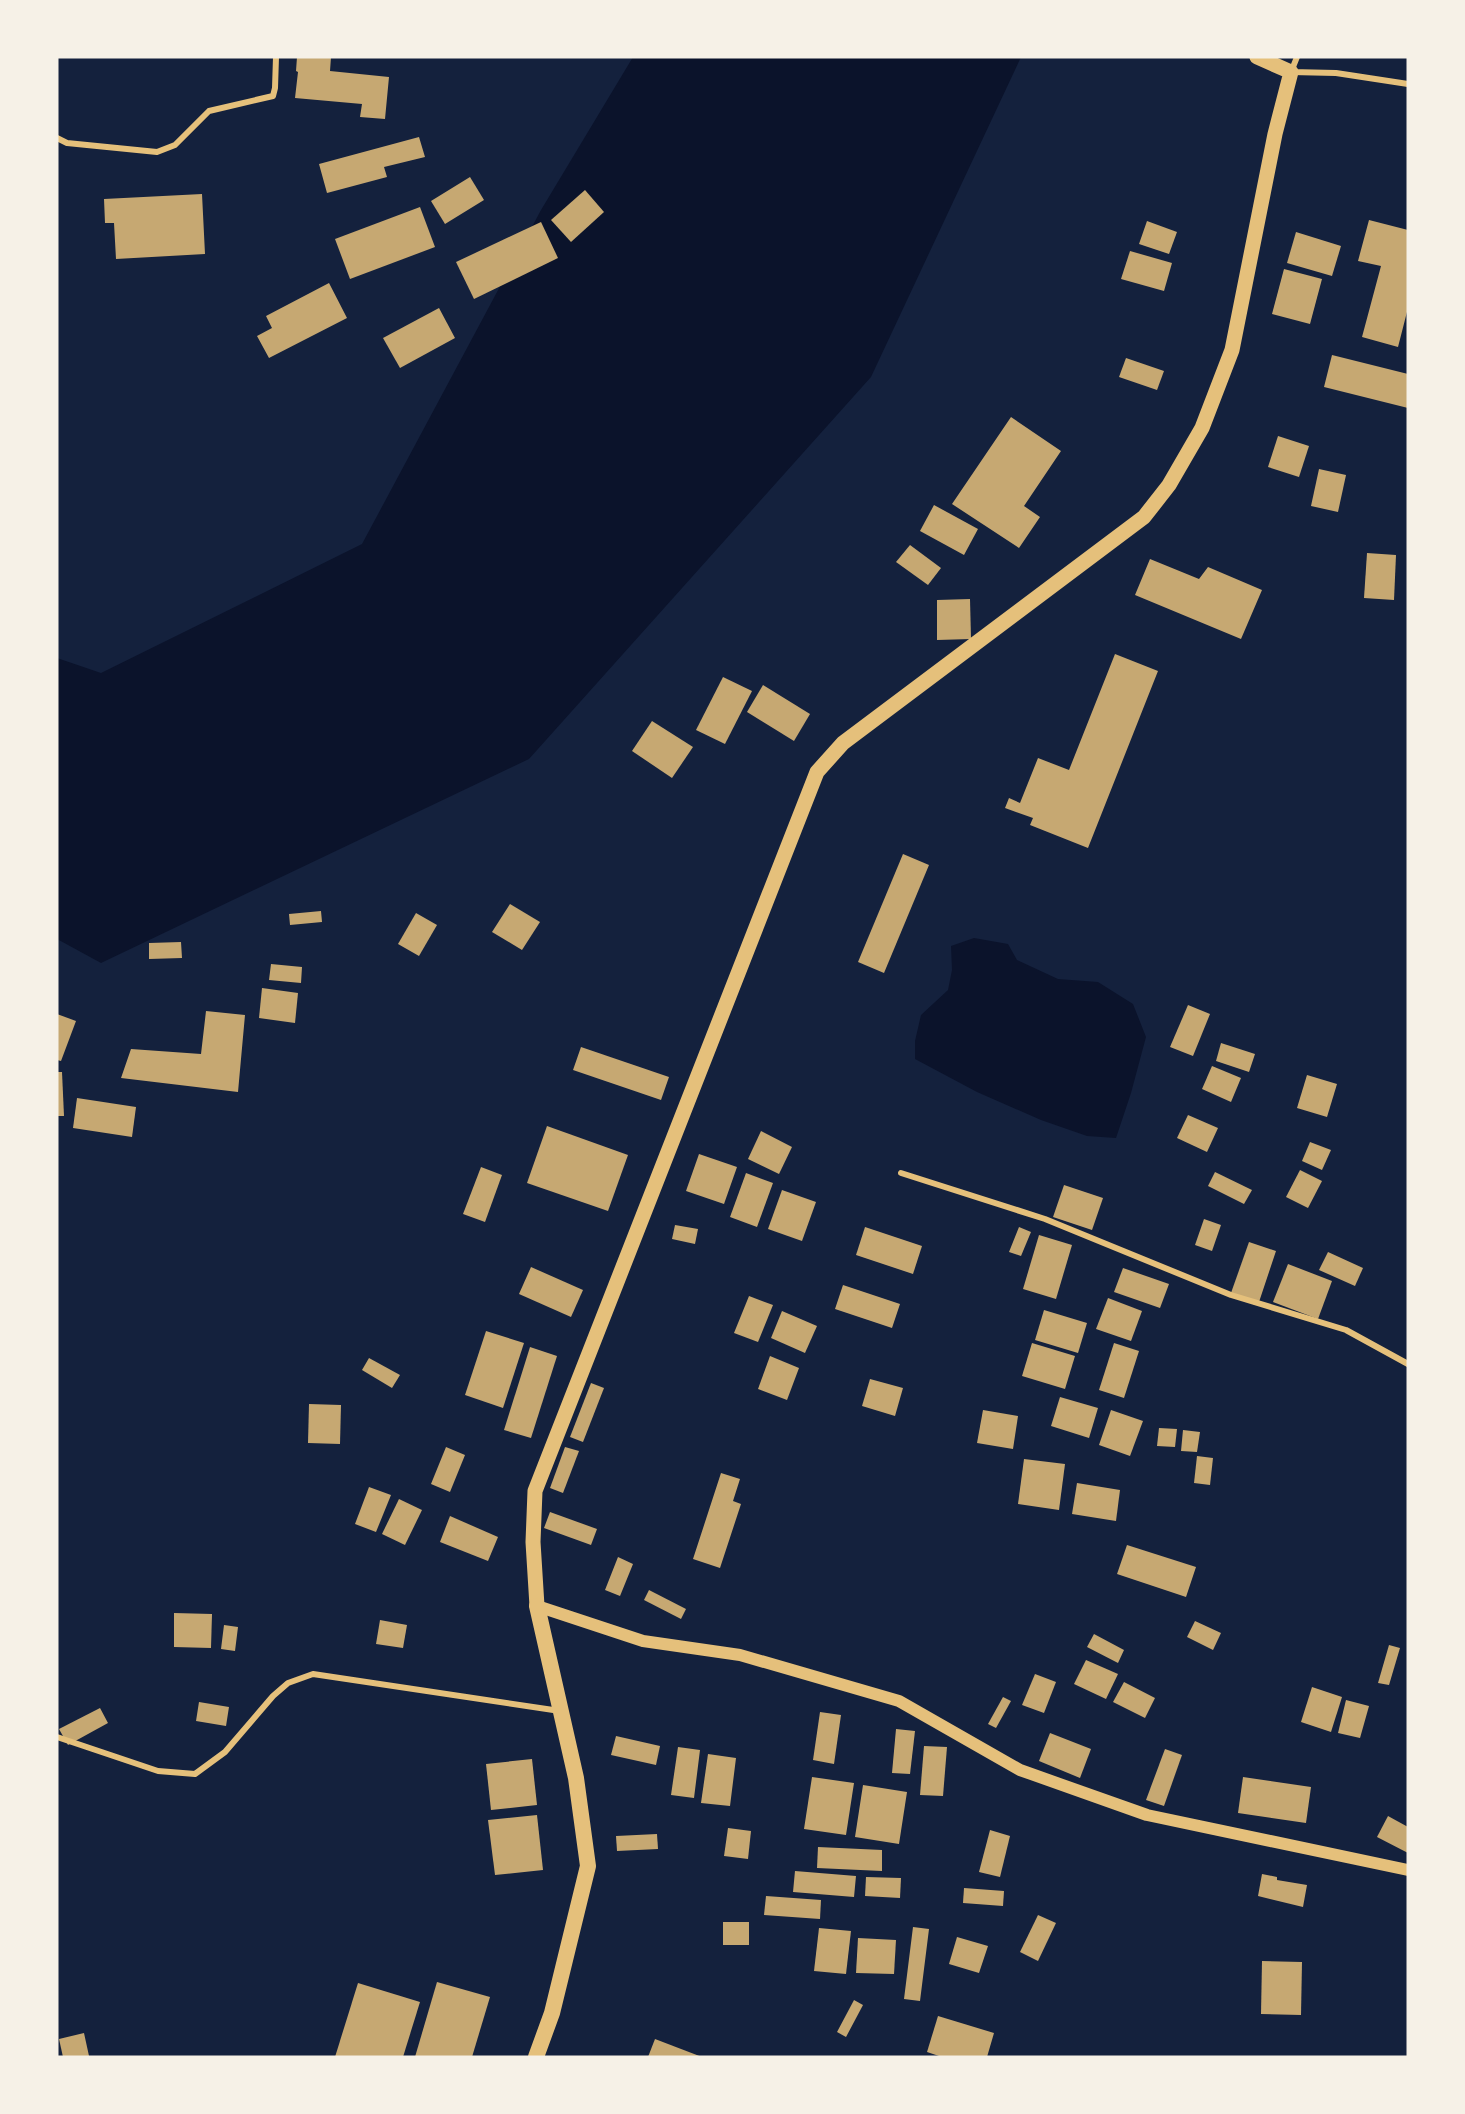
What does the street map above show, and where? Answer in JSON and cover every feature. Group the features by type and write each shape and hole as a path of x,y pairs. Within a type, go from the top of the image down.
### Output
{"highway":[{"path":"536,2057 552,2013 588,1866 576,1778 537,1606"}],"main road":[{"path":"1257,57 1291,72 1275,134 1232,350 1202,428 1169,485 1144,517 843,744 817,772 535,1491 533,1542 537,1606 643,1641 740,1655 899,1701 1020,1770 1147,1815 1408,1870"}],"street":[{"path":"57,138 67,143 157,152 174,145 209,111 273,96 276,57"},
{"path":"1297,57 1291,72 1336,73 1408,84"},
{"path":"901,1173 1045,1219 1231,1295 1346,1330 1408,1364"},
{"path":"57,1737 158,1771 195,1774 225,1752 273,1696 288,1683 313,1674 561,1711"}],"water":[{"path":"633,57 1021,57 871,377 529,759 101,963 57,939 57,658 101,673 362,544 541,210"},
{"path":"974,938 1008,944 1017,960 1058,979 1098,982 1133,1004 1146,1037 1116,1138 1087,1136 1041,1120 977,1092 915,1059 915,1041 921,1015 948,990 952,970 951,946"}],"building":[{"path":"297,57 331,57 330,71 389,77 385,119 360,117 362,104 295,98"},
{"path":"419,137 425,157 384,167 387,177 327,193 319,164"},
{"path":"470,177 484,200 445,224 431,201"},
{"path":"585,190 604,212 571,242 551,220"},
{"path":"202,194 205,254 116,259 114,223 105,223 104,199"},
{"path":"420,207 435,247 350,279 335,239"},
{"path":"1369,220 1408,230 1408,308 1398,347 1362,337 1381,266 1358,261"},
{"path":"1147,221 1177,232 1169,254 1139,244"},
{"path":"541,222 558,258 474,299 456,262"},
{"path":"1296,232 1341,246 1332,276 1287,263"},
{"path":"1130,251 1172,263 1164,291 1121,279"},
{"path":"1284,269 1322,279 1310,324 1272,314"},
{"path":"329,283 347,318 269,358 257,336 272,328 266,316"},
{"path":"439,308 455,338 400,368 383,338"},
{"path":"1332,355 1408,374 1408,408 1324,387"},
{"path":"1126,358 1164,371 1157,390 1119,377"},
{"path":"1011,417 1061,451 1024,506 1040,517 1019,548 952,504"},
{"path":"1278,436 1309,446 1299,477 1268,467"},
{"path":"1319,469 1346,475 1338,512 1311,506"},
{"path":"934,505 978,529 964,555 920,531"},
{"path":"910,545 941,568 928,585 896,562"},
{"path":"1367,553 1396,555 1394,600 1364,598"},
{"path":"1150,559 1199,579 1208,567 1262,590 1241,639 1135,595"},
{"path":"970,599 971,639 937,640 937,600"},
{"path":"1115,654 1158,671 1088,848 1030,825 1033,818 1005,808 1009,798 1020,803 1038,758 1069,770"},
{"path":"723,677 752,691 725,744 696,730"},
{"path":"763,685 810,714 794,741 747,712"},
{"path":"652,721 693,747 672,778 632,751"},
{"path":"903,854 929,865 884,973 858,962"},
{"path":"510,904 540,922 522,950 492,932"},
{"path":"321,911 322,922 290,925 289,914"},
{"path":"416,913 437,925 419,956 398,944"},
{"path":"181,942 182,958 149,959 149,943"},
{"path":"271,964 302,967 301,983 269,980"},
{"path":"262,988 298,993 295,1023 259,1018"},
{"path":"1188,1005 1210,1014 1193,1056 1170,1047"},
{"path":"206,1011 245,1015 238,1092 121,1078 131,1049 201,1054"},
{"path":"57,1014 76,1021 61,1061 57,1060"},
{"path":"1221,1043 1255,1054 1249,1072 1216,1061"},
{"path":"581,1047 669,1077 661,1100 573,1070"},
{"path":"1212,1066 1241,1078 1231,1102 1202,1089"},
{"path":"57,1072 62,1072 64,1116 57,1116"},
{"path":"1307,1075 1337,1084 1327,1117 1297,1108"},
{"path":"77,1098 136,1107 132,1137 73,1128"},
{"path":"1188,1115 1218,1128 1207,1152 1177,1138"},
{"path":"547,1126 628,1155 608,1211 527,1183"},
{"path":"761,1131 792,1147 779,1174 748,1159"},
{"path":"1310,1142 1331,1150 1322,1170 1302,1161"},
{"path":"699,1154 737,1167 724,1204 686,1191"},
{"path":"481,1167 502,1175 485,1222 463,1214"},
{"path":"1300,1170 1322,1181 1308,1208 1286,1197"},
{"path":"1215,1172 1252,1190 1244,1204 1208,1186"},
{"path":"746,1173 773,1183 757,1227 730,1217"},
{"path":"1064,1185 1103,1198 1092,1230 1053,1217"},
{"path":"782,1190 816,1202 802,1241 768,1229"},
{"path":"1204,1219 1221,1225 1212,1251 1195,1245"},
{"path":"675,1225 698,1229 695,1244 672,1239"},
{"path":"865,1227 922,1246 913,1274 856,1255"},
{"path":"1019,1227 1031,1232 1021,1256 1009,1252"},
{"path":"1039,1235 1072,1245 1056,1299 1023,1289"},
{"path":"1249,1242 1276,1251 1259,1302 1231,1293"},
{"path":"1328,1252 1363,1268 1355,1286 1319,1270"},
{"path":"1288,1264 1332,1281 1318,1319 1273,1302"},
{"path":"531,1267 583,1290 571,1317 519,1294"},
{"path":"1123,1268 1169,1284 1160,1308 1114,1292"},
{"path":"843,1285 900,1304 892,1328 835,1309"},
{"path":"749,1296 773,1305 758,1342 734,1333"},
{"path":"1108,1298 1142,1311 1131,1341 1096,1329"},
{"path":"1044,1310 1087,1323 1078,1353 1035,1340"},
{"path":"782,1311 817,1326 805,1353 771,1338"},
{"path":"486,1331 524,1343 503,1408 465,1395"},
{"path":"1032,1343 1075,1356 1065,1389 1022,1376"},
{"path":"1114,1343 1139,1351 1124,1398 1099,1390"},
{"path":"530,1347 557,1356 531,1438 504,1430"},
{"path":"770,1356 799,1368 787,1400 758,1389"},
{"path":"369,1358 400,1375 392,1388 362,1370"},
{"path":"870,1379 903,1388 895,1416 862,1406"},
{"path":"591,1383 604,1388 583,1442 570,1437"},
{"path":"1060,1397 1098,1408 1089,1438 1051,1426"},
{"path":"309,1404 341,1405 340,1444 308,1443"},
{"path":"983,1410 1018,1416 1013,1449 977,1443"},
{"path":"1111,1410 1143,1421 1130,1456 1099,1445"},
{"path":"1159,1428 1177,1429 1175,1447 1157,1446"},
{"path":"1183,1430 1200,1432 1197,1452 1181,1451"},
{"path":"446,1447 465,1455 450,1492 431,1484"},
{"path":"565,1447 579,1451 563,1493 550,1488"},
{"path":"1197,1456 1213,1458 1210,1485 1194,1483"},
{"path":"1024,1459 1065,1464 1059,1510 1018,1504"},
{"path":"721,1473 740,1479 733,1501 741,1504 720,1568 693,1559"},
{"path":"1077,1483 1120,1490 1116,1521 1072,1514"},
{"path":"369,1487 391,1495 376,1532 355,1524"},
{"path":"399,1499 422,1510 405,1545 382,1534"},
{"path":"550,1512 597,1529 591,1545 544,1528"},
{"path":"450,1516 498,1537 488,1561 440,1542"},
{"path":"1127,1545 1196,1567 1186,1597 1117,1574"},
{"path":"618,1557 633,1564 620,1596 605,1590"},
{"path":"649,1590 686,1609 681,1619 644,1600"},
{"path":"174,1613 212,1614 211,1648 174,1647"},
{"path":"380,1620 407,1625 403,1648 376,1644"},
{"path":"1195,1621 1221,1633 1213,1650 1187,1637"},
{"path":"224,1625 238,1627 235,1651 221,1649"},
{"path":"1094,1634 1124,1650 1118,1663 1087,1647"},
{"path":"1389,1645 1400,1648 1389,1685 1378,1683"},
{"path":"1086,1660 1118,1674 1106,1699 1074,1684"},
{"path":"1035,1674 1056,1682 1044,1713 1022,1705"},
{"path":"1124,1682 1155,1698 1145,1718 1113,1702"},
{"path":"1312,1687 1342,1697 1331,1732 1301,1722"},
{"path":"1003,1697 1011,1701 996,1728 988,1724"},
{"path":"1346,1700 1369,1706 1360,1738 1338,1733"},
{"path":"199,1702 229,1707 226,1726 196,1721"},
{"path":"100,1708 108,1723 68,1745 59,1729"},
{"path":"820,1712 841,1715 834,1764 813,1760"},
{"path":"896,1729 915,1731 910,1774 892,1773"},
{"path":"1050,1733 1091,1749 1080,1778 1039,1761"},
{"path":"616,1736 660,1746 656,1765 611,1755"},
{"path":"924,1746 947,1747 943,1796 920,1795"},
{"path":"678,1747 700,1750 694,1798 671,1795"},
{"path":"1165,1749 1182,1755 1164,1806 1146,1800"},
{"path":"708,1754 736,1758 730,1806 701,1803"},
{"path":"532,1759 537,1805 491,1810 486,1764"},
{"path":"812,1777 854,1783 846,1835 804,1829"},
{"path":"1243,1777 1311,1787 1306,1823 1238,1813"},
{"path":"863,1785 907,1792 899,1844 855,1837"},
{"path":"537,1815 543,1870 495,1875 488,1820"},
{"path":"1388,1816 1408,1827 1408,1853 1377,1837"},
{"path":"728,1828 751,1831 748,1859 724,1856"},
{"path":"990,1830 1010,1836 1000,1877 979,1872"},
{"path":"657,1834 658,1849 617,1851 616,1836"},
{"path":"818,1847 882,1850 882,1871 817,1868"},
{"path":"795,1871 856,1876 854,1897 793,1892"},
{"path":"1262,1874 1277,1877 1277,1880 1307,1885 1303,1907 1258,1896"},
{"path":"866,1877 901,1878 900,1898 865,1896"},
{"path":"964,1888 1004,1891 1003,1906 963,1903"},
{"path":"766,1896 821,1900 820,1919 764,1915"},
{"path":"1038,1915 1056,1923 1038,1961 1020,1952"},
{"path":"723,1922 749,1922 749,1945 723,1945"},
{"path":"913,1927 929,1929 920,2001 904,1999"},
{"path":"819,1928 851,1931 846,1974 814,1971"},
{"path":"957,1937 988,1946 979,1973 949,1964"},
{"path":"858,1938 896,1940 894,1974 856,1973"},
{"path":"1262,1961 1302,1962 1301,2015 1261,2014"},
{"path":"437,1982 490,1997 472,2057 415,2057"},
{"path":"358,1983 420,2002 403,2057 335,2057"},
{"path":"854,2000 863,2005 846,2037 837,2032"},
{"path":"938,2016 994,2033 987,2057 942,2057 927,2052"},
{"path":"84,2033 89,2056 63,2057 59,2039"},
{"path":"655,2039 702,2057 648,2057"}]}
